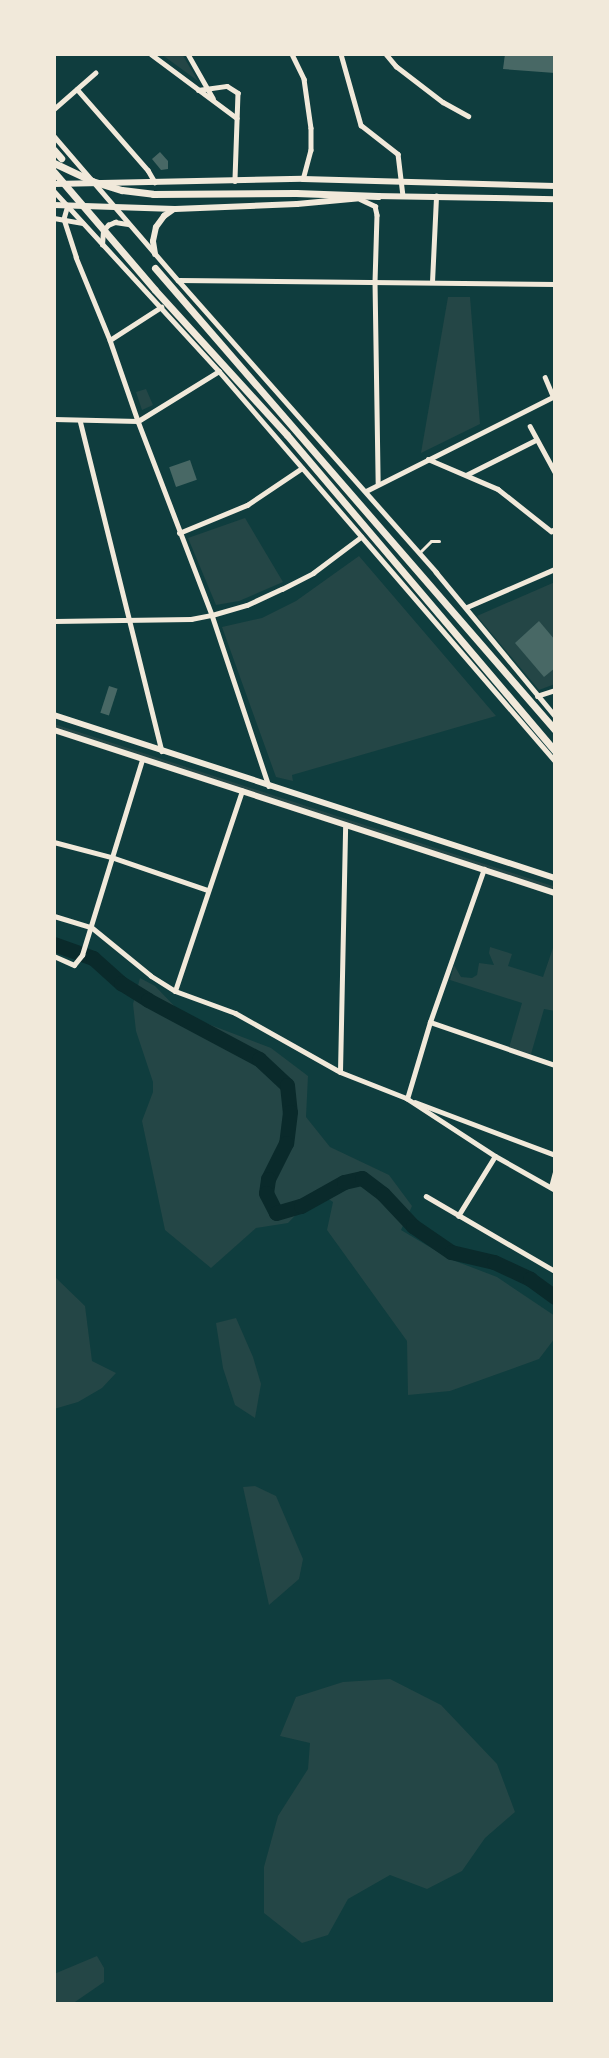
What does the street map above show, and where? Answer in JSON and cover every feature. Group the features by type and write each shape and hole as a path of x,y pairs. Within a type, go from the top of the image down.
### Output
{"main road":[{"path":"54,150 61,158"},
{"path":"54,163 92,181 122,190 153,194 296,193 555,199"},
{"path":"54,172 155,290 287,435 474,660 555,751"},
{"path":"54,184 303,179 555,186"},
{"path":"54,205 175,209 297,204 378,196"},
{"path":"155,254 153,241 156,227 164,216 175,209"},
{"path":"155,268 555,730"},
{"path":"54,715 555,878"},
{"path":"56,731 63,731 67,725 62,717"},
{"path":"56,731 555,893"}],"street":[{"path":"151,54 237,118"},
{"path":"188,54 214,100"},
{"path":"292,54 304,79 308,101 311,150 303,179"},
{"path":"340,54 361,125 398,154 403,196"},
{"path":"386,54 396,66 443,102 468,116"},
{"path":"54,108 95,73"},
{"path":"198,90 227,86 234,88 239,97 235,181"},
{"path":"77,89 148,170 155,182"},
{"path":"54,136 436,572 555,716"},
{"path":"54,190 102,246 219,371 361,537 474,660 555,762"},
{"path":"432,282 436,196"},
{"path":"357,198 375,206 377,215 375,281 378,483"},
{"path":"68,205 64,219 179,532 212,615 269,786"},
{"path":"54,218 83,223"},
{"path":"102,246 103,231 108,225 123,222 130,225"},
{"path":"178,280 555,284"},
{"path":"110,340 161,307"},
{"path":"54,419 138,421 219,371"},
{"path":"366,491 553,397 545,378"},
{"path":"80,420 162,751"},
{"path":"530,426 555,472"},
{"path":"465,475 536,440"},
{"path":"428,459 498,489 551,531 555,529"},
{"path":"179,532 246,505 302,468"},
{"path":"54,621 191,619 212,615 247,605 313,573 361,537"},
{"path":"419,553 431,541 439,541"},
{"path":"466,607 555,569"},
{"path":"428,582 436,572"},
{"path":"537,696 555,690"},
{"path":"54,956 74,965 82,955 142,760"},
{"path":"176,991 242,791"},
{"path":"340,1072 345,825"},
{"path":"54,842 111,857 208,890"},
{"path":"406,1098 484,869"},
{"path":"54,916 91,927 151,976 176,991 235,1013 340,1072 555,1155"},
{"path":"430,1022 555,1065"},
{"path":"406,1098 495,1156 553,1188 555,1172"},
{"path":"458,1216 495,1156"},
{"path":"426,1196 555,1271"}],"shaded area":[{"path":"161,54 182,54 198,81"},
{"path":"448,297 470,297 480,424 421,453"},
{"path":"146,389 153,405 142,410 136,392"},
{"path":"245,518 283,582 239,601 216,605 188,538"},
{"path":"359,556 496,716 292,775 293,781 276,777 222,627 262,618 296,601"},
{"path":"555,582 555,684 539,690 477,616"},
{"path":"54,724 553,886 551,895 54,733"},
{"path":"555,942 555,1011 544,1009 531,1054 509,1048 522,1003 450,980 454,965 461,977 472,978 477,975 479,963 494,965 489,953 490,947 512,954 508,966 543,977"},
{"path":"140,978 155,986 182,1014 271,1048 308,1076 306,1117 330,1147 389,1175 412,1206 401,1230 450,1259 497,1277 555,1316 555,1338 539,1359 450,1391 408,1395 407,1341 327,1230 333,1202 318,1192 288,1223 256,1228 211,1268 165,1230 142,1121 153,1092 153,1082 136,1031 133,1004"},
{"path":"54,1276 85,1306 92,1361 116,1373 102,1388 78,1402 54,1409"},
{"path":"236,1318 253,1357 261,1384 255,1418 235,1405 223,1368 216,1323"},
{"path":"255,1486 276,1496 303,1559 299,1579 269,1605 243,1487"},
{"path":"390,1679 441,1705 497,1764 515,1812 485,1838 462,1871 427,1889 390,1875 348,1899 328,1935 302,1943 264,1913 264,1867 278,1816 308,1769 310,1743 280,1736 296,1697 343,1682"},
{"path":"97,1956 104,1968 104,1982 72,2004 54,2004 54,1974"}],"building":[{"path":"505,54 555,55 555,73 503,69"},
{"path":"160,152 168,161 168,169 161,170 152,159"},
{"path":"190,460 197,480 176,487 169,467"},
{"path":"539,621 555,640 555,668 544,677 515,643"},
{"path":"109,686 118,689 109,715 100,713"}],"waterway":[{"path":"54,944 93,958 121,983 148,1000 259,1059 287,1085 290,1112 286,1143 268,1179 266,1193 276,1213 301,1206 344,1182 362,1178 383,1194 413,1226 451,1252 494,1262 530,1279 555,1297"}]}
